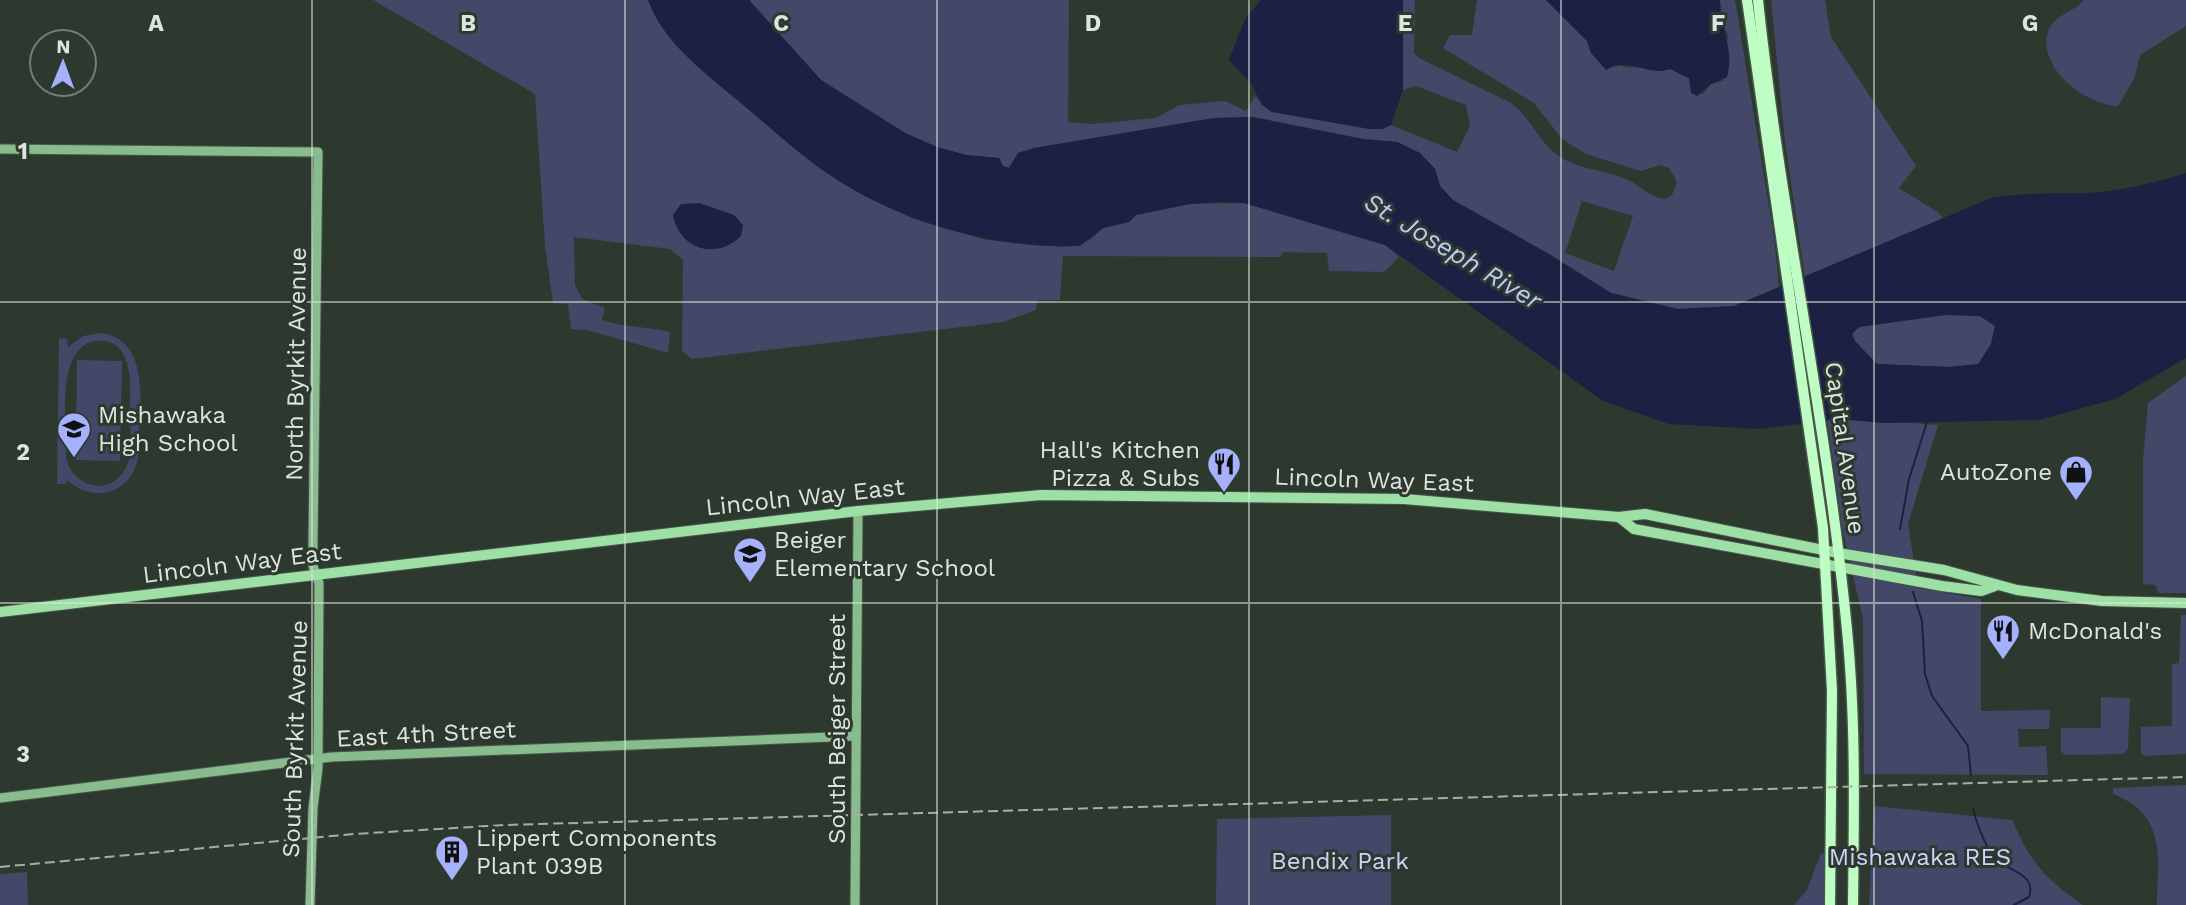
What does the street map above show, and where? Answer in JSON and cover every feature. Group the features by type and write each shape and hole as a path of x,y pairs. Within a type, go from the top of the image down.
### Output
{"highway":[{"name":"Capital Avenue","path":"1746,0 1792,267"},
{"name":"Capital Avenue","path":"1758,0 1792,267 1816,435 1838,553 1847,630 1853,743 1853,905"},
{"name":"Capital Avenue","path":"1816,435 1832,691 1830,905"}],"main road":[{"name":"Lincoln Way East","path":"0,612 858,511 1067,495 1404,499 1619,517 1645,513 1838,553 1955,572 1979,578 1995,586 2102,601 2186,603"},
{"name":"Lincoln Way East","path":"1619,517 1634,529 1981,591 1995,586"}],"street":[{"name":"North Byrkit Avenue","path":"0,149 318,152 313,532 316,575"},
{"name":"South Beiger Street","path":"855,905 858,511"},
{"name":"South Byrkit Avenue","path":"310,905 317,759 316,575"},
{"name":"East 4th Street","path":"0,798 317,759 673,741 856,736"}],"green space":[{"path":"373,0 648,0 676,45 706,74 837,180 909,217 987,240 1063,247 1090,240 1103,228 1129,222 1136,215 1190,204 1244,203 1385,245 1399,257 1384,272 1329,271 1327,253 1283,252 1280,257 1063,256 1060,300 1037,300 1036,310 1003,322 692,359 682,351 683,260 670,249 574,237 575,285 582,299 605,308 602,320 670,332 668,353 587,330 571,329 568,304 553,303 545,246 535,94"},
{"path":"749,0 1069,0 1068,122 1091,124 1156,118 1179,105 1225,101 1246,111 1255,96 1272,112 1370,129 1382,129 1391,125 1457,152 1470,126 1466,105 1416,86 1403,90 1403,0 1415,0 1414,53 1419,58 1511,103 1543,141 1564,159 1622,178 1652,195 1665,199 1672,195 1677,182 1669,168 1660,165 1641,171 1586,154 1562,139 1534,103 1443,48 1450,35 1472,35 1477,0 1546,0 1587,41 1591,53 1625,67 1670,69 1689,78 1691,93 1703,94 1711,84 1723,81 1728,36 1722,22 1720,0 1735,0 1774,237 1779,287 1734,306 1678,309 1611,293 1549,254 1453,200 1440,186 1435,169 1420,153 1397,142 1363,139 1253,117 1214,118 1034,148 1018,153 1009,168 1003,166 999,158 966,155 937,147 905,133 821,80","holes":["1582,201 1633,216 1614,271 1565,253"]},
{"path":"1771,0 1825,0 1831,37 1916,166 1899,188 1939,213 1943,219 1805,278 1785,141"},
{"path":"2084,0 2186,0 2186,26 2140,55 2134,79 2118,106 2105,104 2079,92 2057,71 2050,59 2047,45 2051,26 2059,17"},
{"path":"1945,315 1980,316 1995,326 1991,344 1979,364 1949,367 1876,364 1855,341 1852,333 1859,327"},
{"path":"102,333 119,339 130,351 137,366 140,383 138,457 134,470 120,487 99,493 88,492 67,480 66,484 57,484 59,338 67,339 68,347 83,336","holes":["105,341 116,345 128,365 131,445 127,465 117,480 99,486 81,480 68,464 65,409 72,361 79,350 90,342"]},
{"path":"77,360 122,361 120,461 76,460"},
{"path":"2186,376 2186,593 2159,593 2155,585 2143,584 2143,459 2148,403"},
{"path":"1827,417 1938,425 1908,524 1918,588 1981,599 1981,711 2050,710 2049,729 2018,729 2019,747 2046,746 2048,775 1864,774 1863,619 1843,532"},
{"path":"2181,615 2186,615 2186,754 2144,756 2141,752 2141,727 2172,726 2172,664 2179,663"},
{"path":"2101,697 2130,698 2128,748 2124,754 2066,755 2061,752 2061,728 2101,728"},
{"path":"2186,785 2186,905 2157,905 2156,839 2143,813 2113,794 2113,788"},
{"name":"Mishawaka RES","path":"1874,806 2012,820 2040,869 2083,905 1869,905"},
{"name":"Bendix Park","path":"1391,815 1391,905 1216,905 1217,819"},
{"path":"1821,853 1824,853 1826,905 1794,905 1807,890"},
{"path":"27,872 28,905 0,905 0,874"}],"water":[{"name":"St. Joseph River","path":"648,0 749,0 821,80 905,133 937,147 966,155 999,158 1003,166 1009,168 1018,153 1034,148 1214,118 1253,117 1363,139 1397,142 1420,153 1435,169 1440,186 1453,200 1549,254 1611,293 1678,309 1734,306 1991,198 2110,191 2186,173 2186,358 2115,399 2039,420 1883,423 1837,419 1760,429 1669,424 1603,401 1385,245 1244,203 1190,204 1136,215 1129,222 1103,228 1080,246 1017,244 985,238 953,231 892,209 836,179 798,151 686,55 674,43","holes":["1945,315 1980,316 1995,326 1991,344 1978,364 1949,367 1877,364 1855,341 1852,334 1859,327"]},
{"path":"1261,0 1403,0 1403,90 1391,125 1382,129 1370,129 1272,112 1262,105 1252,85 1229,60 1245,19"},
{"path":"1546,0 1720,0 1729,57 1727,77 1711,84 1697,96 1691,93 1689,78 1670,69 1654,71 1623,65 1606,70 1591,53 1587,41"},
{"path":"699,203 734,215 743,225 741,236 721,248 700,248 691,243 677,227 673,215 681,204"}],"waterway":[{"path":"1900,529 1909,479 1927,422"},
{"path":"1913,592 1922,621 1925,674 1932,696 1968,746 1971,775"},
{"path":"1973,809 1992,854 2029,883 2029,897 2014,905"}],"railway":[{"path":"0,867 354,834 505,825 2186,777"}],"place":[{"name":"Mishawaka High School","path":"74,459"},
{"name":"Hall's Kitchen Pizza & Subs","path":"1224,494"},
{"name":"AutoZone","path":"2076,502"},
{"name":"Beiger Elementary School","path":"750,584"},
{"name":"McDonald's","path":"2003,661"},
{"name":"Lippert Components Plant 039B","path":"452,882"}]}
